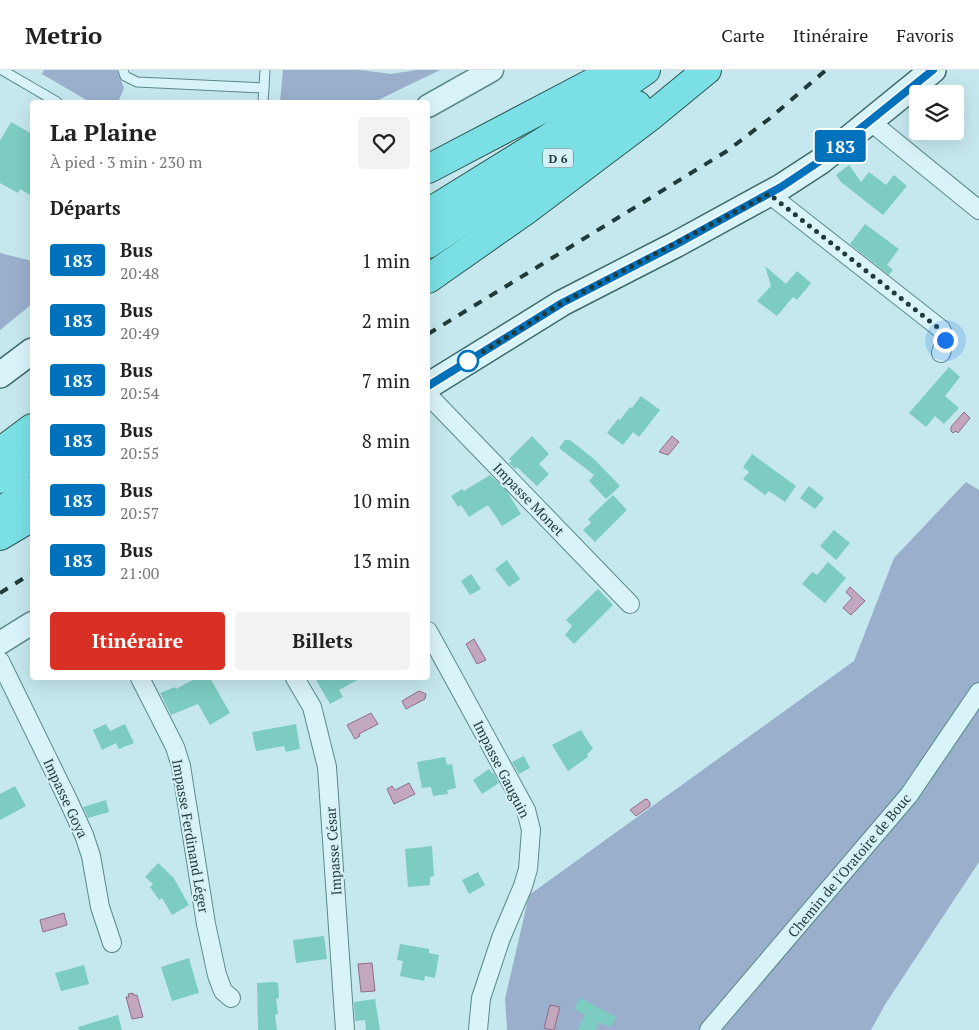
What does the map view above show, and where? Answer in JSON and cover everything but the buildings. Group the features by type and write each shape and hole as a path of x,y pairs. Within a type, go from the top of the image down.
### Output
{"highway":[{"path":"430,167 612,70"},
{"name":"D 6","path":"430,212 549,138 646,70"},
{"name":"D 6","path":"430,243 657,92 687,70"},
{"path":"430,278 526,211 651,116 707,70"},
{"path":"0,452 30,430"},
{"path":"0,479 30,460"},
{"path":"0,511 30,492"},
{"path":"0,536 30,518"}],"main road":[{"path":"430,385 562,303 769,194 820,161 871,122 933,70"},
{"path":"0,375 30,352"}],"street":[{"path":"430,105 492,70"},
{"path":"871,122 979,210"},
{"path":"769,194 941,330 945,340 942,353"},
{"name":"Impasse Monet","path":"430,397 630,604"},
{"path":"0,643 30,624"},
{"name":"Impasse Gauguin","path":"430,635 526,810 532,830 528,868 523,886 501,938 481,998 478,1030"},
{"name":"Impasse Goya","path":"0,661 84,835 91,856 100,907 112,943"},
{"name":"Impasse Ferdinand Léger","path":"141,680 175,747 181,766 206,924 223,991 231,998"},
{"name":"Impasse César","path":"296,680 312,707 327,766 345,1030"},
{"name":"Chemin de l'Oratoire de Bouc","path":"709,1030 909,795 979,692"}],"lane":[{"path":"2,70 54,100"},
{"path":"123,70 125,76 137,82 264,88"},
{"path":"263,100 265,70"}],"shaded area":[{"path":"44,70 117,70 124,88 119,100 87,100 42,74"},
{"path":"283,70 360,70 391,74 417,70 440,70 378,100 280,100"},
{"path":"0,253 30,260 30,306 0,330"},
{"path":"964,412 970,418 958,433 956,431 953,433 951,427"},
{"path":"672,436 679,442 668,455 659,452"},
{"path":"966,482 979,490 979,862 886,1003 871,1030 507,1030 505,999 529,895 854,661 894,558"},
{"path":"850,587 865,601 851,615 843,608 852,598 846,592"},
{"path":"474,639 486,660 477,664 466,644"},
{"path":"419,691 426,694 425,699 406,709 402,701"},
{"path":"371,713 378,724 359,734 360,736 355,739 347,725"},
{"path":"409,783 415,794 394,804 387,789 392,786 395,790"},
{"path":"647,799 650,806 636,816 630,810 644,800"},
{"path":"64,913 67,925 43,932 40,920"},
{"path":"372,963 375,991 361,992 358,964"},
{"path":"133,993 133,995 137,995 143,1017 132,1019 126,997 129,997 128,994"},
{"path":"550,1005 560,1007 554,1030 544,1028"}],"railway":[{"path":"430,333 727,151 769,119 826,70"},
{"path":"0,593 30,574"}],"bus line":[{"name":"183","path":"430,385 562,303 675,245 781,187 820,161 871,122 933,70"}],"route":[{"path":"468,361 562,303 769,194 941,330 945,340"}]}
